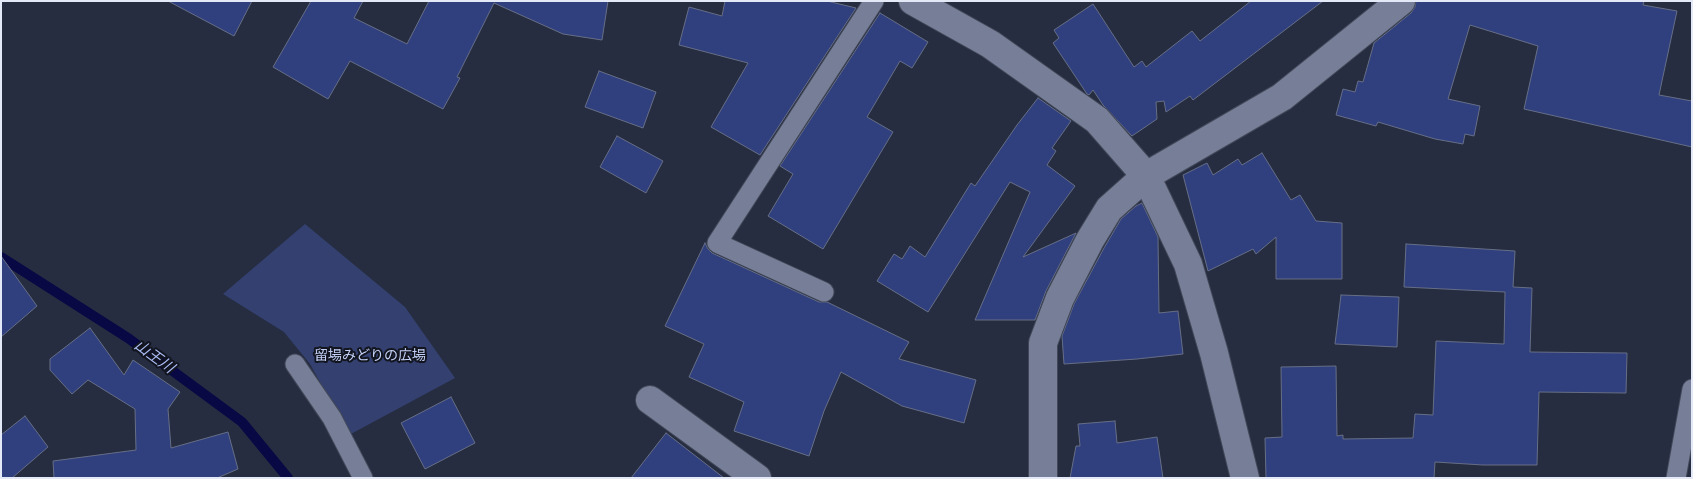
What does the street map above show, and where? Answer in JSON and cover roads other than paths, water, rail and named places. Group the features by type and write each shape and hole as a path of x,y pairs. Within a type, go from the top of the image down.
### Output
{"street":[{"path":"913,1 990,44 1097,120 1146,176 1188,264 1214,353 1245,478"},
{"path":"1043,478 1044,343 1060,298 1090,240 1109,209 1146,176 1282,97 1400,1"},
{"path":"650,400 753,476"}],"lane":[{"path":"824,292 717,243 874,1"},
{"path":"295,364 332,418 363,478"},
{"path":"1676,478 1692,389"}],"waterway":[{"name":"山王川","path":"1,257 128,338 242,422 288,478"}],"park label":[{"name":"留場みどりの広場","path":"370,356"}]}
